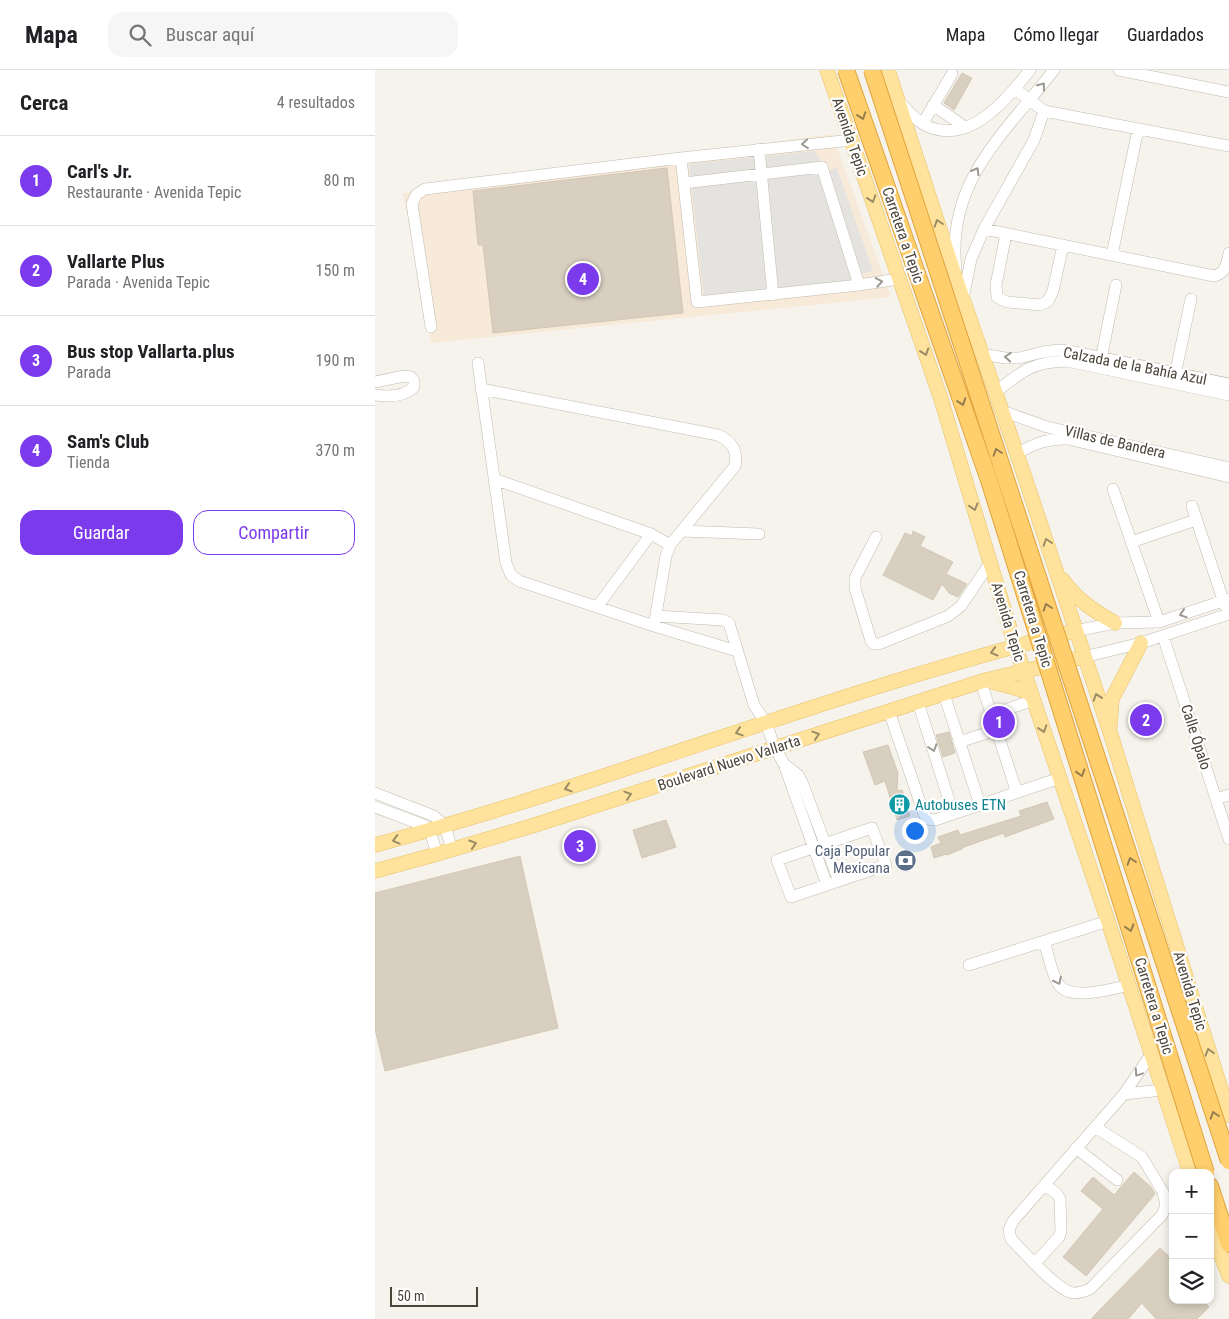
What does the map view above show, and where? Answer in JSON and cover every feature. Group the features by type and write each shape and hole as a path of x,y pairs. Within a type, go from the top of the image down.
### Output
{"highway":[{"name":"Carretera a Tepic","path":"846,70 989,480 1205,1169"},
{"name":"Carretera a Tepic","path":"872,70 1229,1162"},
{"path":"1214,1198 1229,1244"}],"main road":[{"name":"Avenida Tepic","path":"827,70 940,396 1015,646 1130,985 1189,1169"},
{"name":"Avenida Tepic","path":"889,70 963,299 1017,454 1109,732 1229,1115"},
{"path":"1056,571 1072,593 1084,604 1115,623"},
{"name":"Boulevard Nuevo Vallarta","path":"375,845 533,800 1015,646 1075,631"},
{"path":"1109,732 1112,700 1141,643"},
{"name":"Boulevard Nuevo Vallarta","path":"375,871 453,850 984,681 1084,657"},
{"path":"984,681 1011,686 1032,698"},
{"path":"1214,1238 1229,1276"}],"street":[{"path":"899,101 912,115 929,127 947,130 965,127 977,122 997,108 1015,89 1029,70"},
{"path":"959,285 955,259 955,238 965,191 992,145 1030,102 1054,70"},
{"path":"1119,70 1229,92"},
{"path":"923,123 951,74"},
{"path":"1015,89 1044,111 1229,146"},
{"path":"933,105 965,127"},
{"path":"963,299 971,259 984,229 1034,140 1044,111"},
{"path":"1112,255 1138,129"},
{"path":"431,327 412,204 416,195 425,189 759,149 852,140"},
{"path":"759,149 773,295"},
{"path":"681,158 697,302 859,286 899,278"},
{"path":"684,183 822,168 859,286"},
{"path":"984,229 1214,276 1221,274 1226,268 1229,253"},
{"path":"1006,234 996,285 997,296 1007,302 1040,305 1048,301 1053,291 1063,245"},
{"path":"1101,362 1116,285"},
{"path":"1174,378 1191,299"},
{"name":"Calzada de la Bahía Azul","path":"983,354 1029,362 1101,362 1174,378 1229,395"},
{"name":"Calzada de la Bahía Azul","path":"996,392 1029,362"},
{"path":"477,364 506,563 511,575 519,581 597,607 655,621 737,651"},
{"path":"375,382 404,376 411,377 414,381 414,387 397,396 375,395"},
{"name":"Calzada de la Bahía Azul","path":"1174,378 1229,384"},
{"path":"481,389 718,435 728,440 734,447 737,456 735,466 670,544 666,556 655,621"},
{"name":"Villas de Bandera","path":"1002,411 1047,426 1229,468"},
{"path":"1047,426 1047,440"},
{"name":"Villas de Bandera","path":"1017,454 1037,443 1047,440 1068,440 1229,477"},
{"path":"494,479 651,534 670,544"},
{"path":"1113,489 1159,622"},
{"path":"1084,657 1141,643 1229,615 1226,600 1192,506"},
{"path":"1131,542 1196,520"},
{"path":"682,531 759,534"},
{"path":"597,607 651,534"},
{"path":"876,537 855,578 855,588 871,641 874,644 879,644 948,616 961,606 990,563"},
{"path":"1075,631 1115,623 1159,622 1226,600"},
{"path":"655,621 723,620 729,623 754,705 766,724 775,748 785,764 827,885"},
{"name":"Calle Ópalo","path":"1163,636 1229,839"},
{"path":"984,681 991,715 1017,793"},
{"path":"944,694 980,805"},
{"path":"991,715 1032,698"},
{"path":"918,702 953,813"},
{"path":"889,711 924,814 928,819 935,820 1060,778"},
{"path":"959,742 996,730"},
{"path":"785,764 798,775 802,782 839,881"},
{"path":"375,793 434,816 445,826 453,850"},
{"path":"1216,799 1229,795"},
{"path":"375,807 415,821 429,831 437,854"},
{"path":"872,828 886,866 791,897 777,860 813,849 872,828"},
{"path":"969,965 1108,921"},
{"path":"1044,941 1057,984 1064,991 1072,993 1093,992 1130,985"},
{"path":"1095,1127 1143,1157 1163,1192 1166,1206 1163,1215 1089,1289 1075,1293 1064,1290 1035,1263 1011,1239 1009,1230 1013,1221 1076,1148 1124,1094 1152,1053"},
{"path":"1124,1094 1163,1090"},
{"path":"1076,1148 1117,1180"},
{"path":"1035,1263 1059,1237 1061,1231 1060,1199 1057,1194 1045,1185"}],"shaded area":[{"path":"832,134 891,297 431,343 403,193"},
{"path":"815,151 827,171 837,168 873,271 855,276 855,282 704,298 689,164"}],"building":[{"path":"962,73 972,78 954,110 944,103"},
{"path":"667,168 683,313 493,333 483,245 478,245 473,191"},
{"path":"913,531 925,537 920,546 953,562 946,574 967,584 958,597 949,593 942,584 933,600 883,575 905,533 912,536"},
{"path":"949,732 955,753 943,757 936,735"},
{"path":"888,745 898,773 897,791 902,790 910,816 897,820 885,781 875,785 863,752"},
{"path":"1047,802 1054,819 1005,837 1004,833 947,855 934,858 931,847 941,843 938,837 958,830 960,835 1021,816 1019,811"},
{"path":"666,820 676,847 642,858 633,830"},
{"path":"588,840 593,855 577,861 572,845"},
{"path":"520,856 558,1028 385,1071 375,1029 375,893"},
{"path":"1134,1172 1151,1187 1155,1194 1086,1276 1063,1257 1103,1209 1081,1191 1093,1177 1114,1195"},
{"path":"1160,1248 1169,1256 1169,1304 1206,1304 1209,1307 1197,1319 1156,1319 1142,1303 1128,1319 1091,1319"}],"place":[{"name":"Sam's Club","path":"583,279"},
{"name":"Vallarte Plus","path":"1146,720"},
{"name":"Carl's Jr.","path":"999,722"},
{"name":"Autobuses ETN","path":"899,805"},
{"name":"Bus stop Vallarta.plus","path":"580,846"},
{"name":"Caja Popular Mexicana","path":"906,860"}]}
